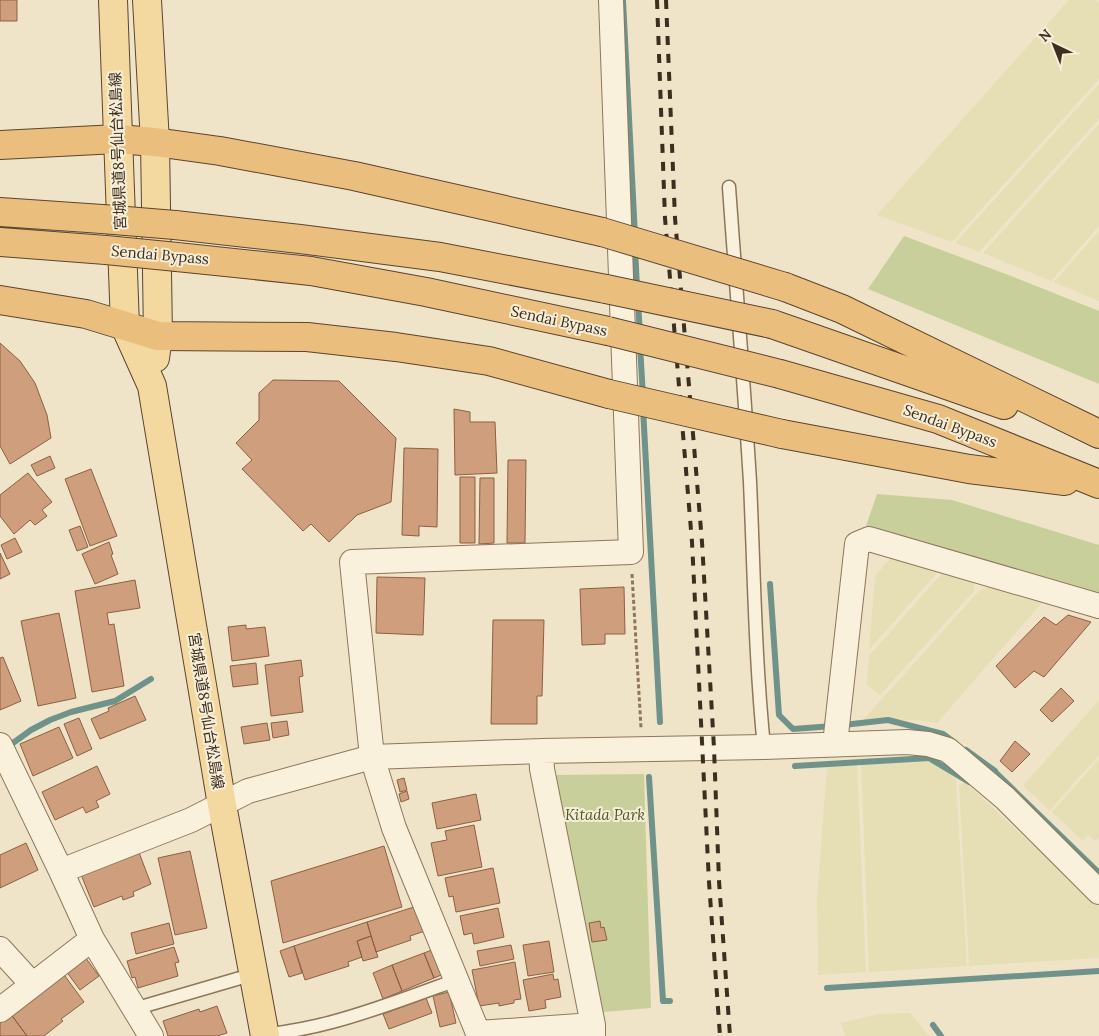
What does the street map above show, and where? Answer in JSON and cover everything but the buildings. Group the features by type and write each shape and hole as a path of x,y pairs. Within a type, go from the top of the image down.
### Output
{"highway":[{"path":"0,145 117,139 220,151 354,176 602,232 785,287 842,309 1099,436"},
{"name":"Sendai Bypass","path":"0,212 175,225 300,239 440,257 606,289 772,324 1099,436"},
{"name":"Sendai Bypass","path":"0,242 106,250 310,271 426,292 608,331 780,374 938,419 1099,485"},
{"path":"0,300 86,314 158,336 307,337 489,361 608,394 782,434 969,468 1099,485"}],"main road":[{"name":"宮城県道8号仙台松島線","path":"112,0 125,326 152,386 222,805 264,1036"},
{"name":"宮城県道8号仙台松島線","path":"147,0 155,142 158,336 152,386"}],"street":[{"path":"540,751 593,1031 478,1033 394,828 372,757 352,562 631,552 611,0"},
{"path":"836,731 857,544 869,539 1099,606"},
{"path":"61,870 191,820 248,791 372,757 540,751 764,747 836,731 928,744 948,750 1005,798 1099,892"},
{"path":"0,746 92,938 151,1036"},
{"path":"0,1010 92,938"},
{"path":"0,949 32,984"}],"lane":[{"path":"729,187 750,482 755,630 764,747"},
{"path":"134,1009 254,974"},
{"path":"264,1036 332,1022 456,980"}],"path":[{"path":"631,552 641,731"}],"shaded area":[{"path":"1069,0 1095,0 1099,3 1099,79 952,242 877,215"},
{"path":"1099,84 1099,119 979,252 955,243"},
{"path":"1099,124 1099,226 1051,281 983,253"},
{"path":"1099,231 1099,301 1054,282"},
{"path":"895,553 943,566 869,650 875,576"},
{"path":"943,572 972,580 975,590 880,695 867,685 869,656"},
{"path":"996,583 1046,598 937,723 916,720 863,720 978,592"},
{"path":"1099,700 1099,755 1050,810 1023,786"},
{"path":"923,759 950,769 950,774 956,780 967,966 869,972 861,763"},
{"path":"1099,759 1099,837 1095,841 1088,835 1083,841 1052,812"},
{"path":"857,763 866,972 818,975 817,897 827,766"},
{"path":"965,782 1099,906 1099,958 969,966 959,785"},
{"path":"910,1013 929,1036 845,1036 841,1023 879,1014"}],"green space":[{"path":"904,236 1099,311 1099,384 868,289"},
{"path":"877,494 952,500 1099,545 1099,597 918,540 866,526"},
{"name":"Kitada Park","path":"644,774 651,1008 603,1012 556,775"}],"waterway":[{"path":"623,0 635,236"},
{"path":"635,248 637,288"},
{"path":"638,303 640,333"},
{"path":"640,346 643,396"},
{"path":"643,408 660,722"},
{"path":"770,584 779,715 793,729 833,726"},
{"path":"13,743 31,730 50,720 71,712 115,701 151,679"},
{"path":"843,725 888,720 943,734 955,743"},
{"path":"966,750 995,771"},
{"path":"795,766 929,758 969,782"},
{"path":"993,770 1099,873"},
{"path":"649,777 663,1001 670,1001"},
{"path":"827,988 1099,971"},
{"path":"933,1025 941,1036"}],"railway":[{"path":"657,0 665,218 692,542 709,882 720,1036"},
{"path":"666,0 675,218 702,542 714,748 719,881 730,1036"}]}
